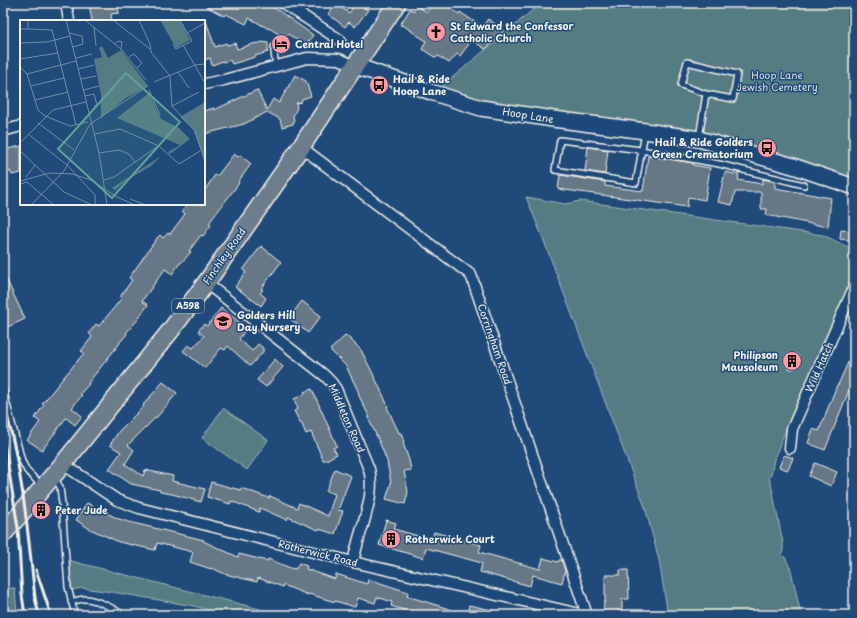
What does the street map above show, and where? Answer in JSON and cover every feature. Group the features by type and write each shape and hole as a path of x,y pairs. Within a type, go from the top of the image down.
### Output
{"main road":[{"name":"Finchley Road","path":"3,534 53,476 171,330 206,283 356,66 397,3"}],"street":[{"path":"66,3 69,20"},
{"path":"283,3 340,40"},
{"name":"Hoop Lane","path":"205,84 307,58 339,59 481,108 698,139 794,166 854,187"},
{"path":"3,131 20,126"},
{"name":"Corringham Road","path":"300,147 471,275 586,615"},
{"name":"Middleton Road","path":"206,283 324,375 336,389 371,477 369,501 353,562"},
{"name":"Wild Hatch","path":"790,448 792,429 854,287"},
{"name":"Rotherwick Road","path":"53,476 139,508 353,562 586,615"}],"lane":[{"path":"276,66 274,47 277,44"},
{"path":"687,62 737,74 733,99 706,94 681,85 687,62"},
{"path":"698,139 706,94"},
{"path":"645,131 641,150 636,183 556,170 560,140 641,150 719,164 804,185"},
{"path":"3,389 22,461 27,471 53,476 60,487 68,587 76,615"},
{"path":"72,602 84,599 90,600 115,609 123,615"}],"green space":[{"name":"Hoop Lane Jewish Cemetery","path":"541,3 854,3 854,187 699,139 434,93"},
{"path":"526,197 565,204 580,201 823,235 854,250 854,276 792,414 774,459 771,475 769,477 783,543 782,556 785,557 791,570 801,615 668,615 659,560 645,507"},
{"path":"223,408 268,440 247,470 202,438"},
{"path":"63,559 281,615 227,615 194,606 112,592 82,588 66,591"},
{"path":"3,588 15,588 17,615 3,615"}],"building":[{"path":"89,3 117,3 119,13 111,14 112,20 92,20"},
{"path":"200,3 265,3 313,35 306,46 288,34 285,38 249,18 246,24 226,14 224,16"},
{"path":"356,3 359,3 368,10 355,27 349,22 345,27 328,14 336,4 349,13"},
{"name":"St Edward the Confessor Catholic Church","path":"433,3 443,3 459,14 460,12 482,27 488,19 504,30 499,38 485,49 472,40 460,56 457,54 449,63 438,56 436,58 422,49 426,41 404,26 400,25 410,9 414,11 417,6 427,12"},
{"path":"205,18 215,47 226,43 227,45 235,43 237,49 262,42 268,43 268,52 232,64 230,60 212,65 210,58 205,60"},
{"path":"295,75 306,81 311,96 302,99 301,102 296,103 297,108 293,116 293,124 282,127 280,119 267,112 244,124 205,134 205,111 214,108 214,110 257,90 267,110 273,99 279,103"},
{"path":"20,146 20,173 12,175 10,171 3,173 3,150"},
{"path":"588,147 608,150 605,174 585,171"},
{"path":"234,154 238,157 240,155 251,164 238,182 239,183 209,223 211,225 189,251 191,252 172,274 165,269 142,301 148,305 88,383 89,384 80,394 82,395 72,408 82,416 75,425 66,418 42,450 27,440 40,422 35,418 44,405 42,404 84,353 81,351 92,337 89,333 96,324 99,326 122,298 120,297 132,280 129,278 157,238 160,235 163,238 168,233 170,234 185,214 182,211 186,205 205,205 205,190 215,175 217,176"},
{"path":"648,156 693,163 693,165 710,168 705,200 688,197 687,207 558,189 560,175 605,182 605,186 643,191"},
{"path":"725,172 739,175 738,180 762,184 763,179 775,182 775,188 831,198 828,227 766,215 767,209 761,209 761,192 735,192 732,205 718,202"},
{"path":"841,230 850,231 849,240 840,239"},
{"path":"261,246 281,262 261,289 263,290 260,293 266,298 261,306 235,287 246,272 243,270"},
{"path":"3,272 25,319 3,329"},
{"path":"302,301 321,316 308,333 289,318"},
{"path":"221,308 247,328 239,339 252,351 258,344 263,348 263,352 250,366 228,346 225,350 221,348 205,368 183,351 188,345 193,348 204,336 198,331 204,324 207,326"},
{"path":"346,335 361,350 378,384 399,433 401,433 411,470 404,471 408,492 405,504 386,499 391,483 387,461 368,418 370,418 346,366 330,350"},
{"path":"854,349 854,378 825,450 808,443 813,429 819,431 837,385"},
{"name":"Philipson Mausoleum","path":"792,353 798,355 800,361 798,367 792,369 786,367 784,361 786,355"},
{"path":"275,359 283,367 266,387 257,380"},
{"path":"163,382 177,393 157,417 128,445 134,450 125,464 143,476 145,470 173,476 172,481 205,489 201,502 160,492 160,490 131,484 109,469 121,452 110,445 119,431 144,406 143,405"},
{"path":"312,389 337,446 333,448 337,454 326,460 323,460 311,432 306,434 294,411 298,409 294,399 305,394 304,392"},
{"path":"784,455 793,458 788,470 779,467"},
{"path":"815,463 837,472 831,486 809,476"},
{"path":"335,469 351,476 338,510 343,511 335,534 319,529 318,530 288,517 287,520 260,508 259,512 231,501 230,504 207,497 211,482 240,490 241,488 269,498 270,496 297,508 299,503 328,516 335,494 326,491"},
{"path":"87,503 119,519 204,540 203,541 238,557 239,554 267,561 268,559 293,569 296,569 299,563 307,566 306,569 335,579 336,574 367,584 368,579 408,592 407,596 462,613 461,615 409,615 410,612 391,606 392,602 377,597 375,603 358,598 355,607 309,594 308,595 283,585 283,587 258,578 257,582 225,574 212,568 211,569 190,562 193,552 157,543 155,550 119,542 90,529 76,520"},
{"path":"386,520 396,523 394,529 432,540 434,532 481,545 479,552 540,569 543,558 558,562 559,560 562,560 565,571 562,583 533,575 530,586 480,572 482,563 426,548 423,558 379,545"},
{"path":"620,570 628,570 629,599 622,599 622,610 618,610 618,615 603,615 605,602 605,575 620,575"},
{"path":"469,605 496,611 495,615 467,615"}],"railway":[{"path":"3,401 10,425 20,474 35,598"},
{"path":"3,434 18,528 22,595 25,615"},
{"path":"36,570 51,615"},
{"path":"34,594 39,615"}],"place":[{"name":"St Edward the Confessor Catholic Church","path":"436,32"},
{"name":"Central Hotel","path":"281,44"},
{"name":"Hail & Ride Hoop Lane","path":"379,85"},
{"name":"Hail & Ride Golders Green Crematorium","path":"767,148"},
{"name":"Golders Hill Day Nursery","path":"223,321"},
{"name":"Philipson Mausoleum","path":"792,361"},
{"name":"Peter Jude","path":"41,510"},
{"name":"Rotherwick Court","path":"391,539"}]}
